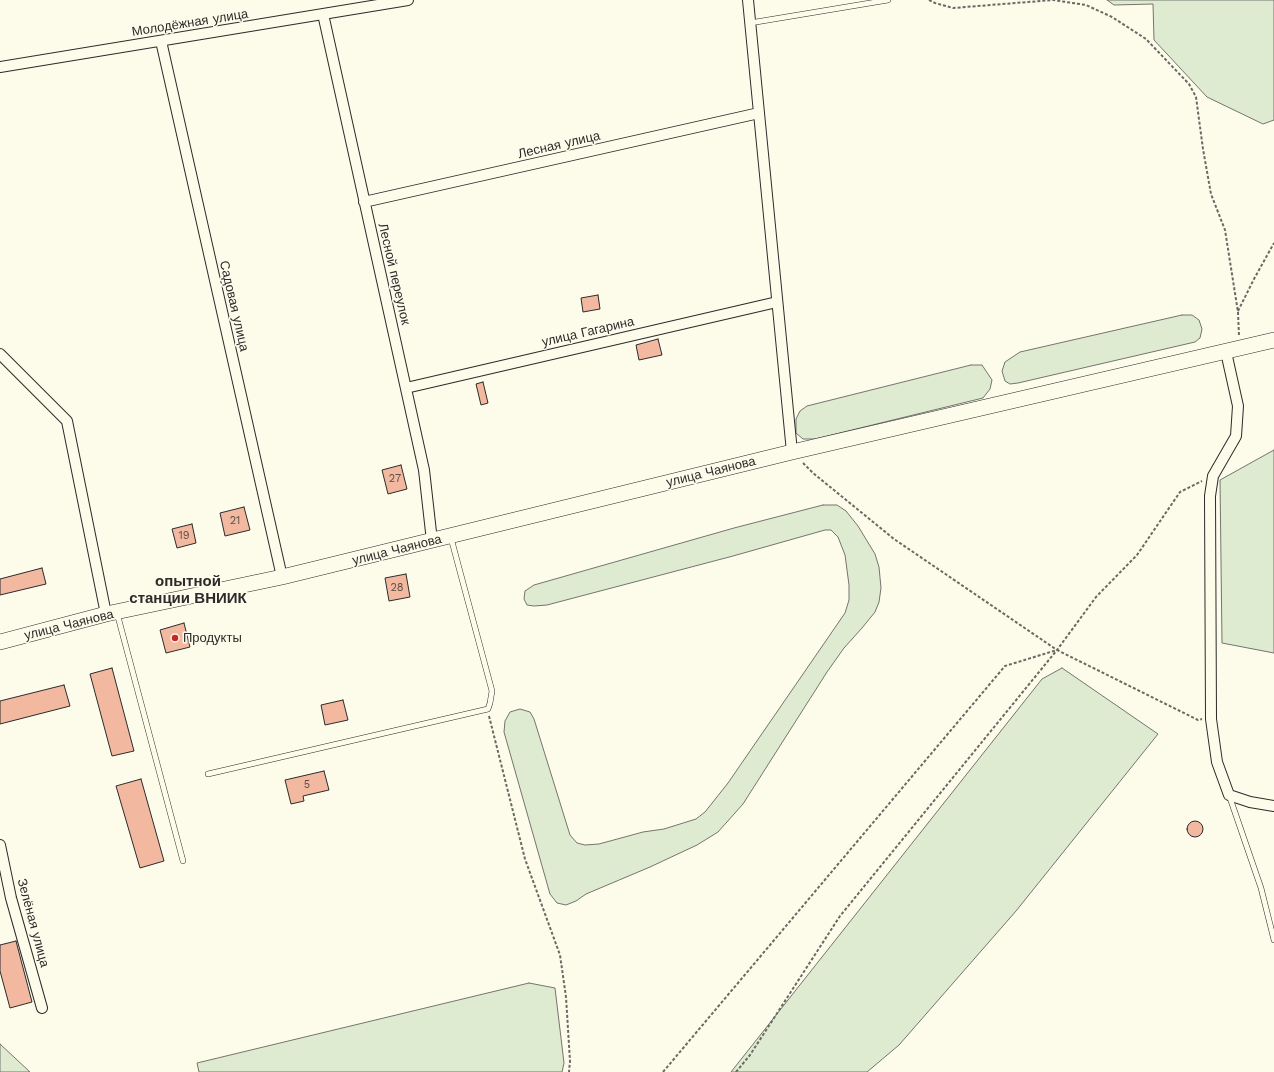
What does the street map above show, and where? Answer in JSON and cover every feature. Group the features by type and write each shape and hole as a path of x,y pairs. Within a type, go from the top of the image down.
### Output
{"street":[{"name":"Молодёжная улица","path":"0,68 408,0"},
{"path":"748,0 792,452"},
{"name":"Лесной переулок","path":"323,14 424,470 432,541"},
{"name":"Садовая улица","path":"161,41 282,578"},
{"name":"Лесная улица","path":"364,202 759,113"},
{"name":"улица Гагарина","path":"406,388 777,302"},
{"name":"улица Чаянова","path":"0,642 112,613 282,578 792,452 1274,340"},
{"path":"1232,350 1238,406 1236,436 1212,476 1210,496 1211,718 1217,762 1229,795 1250,802 1274,806"},
{"path":"0,354 67,421 112,613"},
{"name":"Зелёная улица","path":"0,845 11,898 42,1008"}],"lane":[{"path":"750,23 888,0"},
{"path":"208,774 488,709 492,691 451,537"},
{"path":"112,613 182,861"},
{"path":"1229,795 1261,888 1274,940"}],"path":[{"path":"930,0 953,8 1053,0 1086,5 1112,17 1146,38 1189,84 1196,97 1211,194 1225,230 1238,312 1232,350"},
{"path":"1238,312 1274,243"},
{"path":"792,452 813,473 894,539 1058,650 1198,720 1211,718"},
{"path":"736,1072 750,1055 840,916 1058,650 1096,597 1137,555 1180,492 1212,476"},
{"path":"663,1072 1005,666 1058,650"},
{"path":"488,709 525,859 560,955 566,997 570,1060 569,1072"}],"green space":[{"path":"1107,0 1274,0 1274,120 1263,124 1207,97 1154,40 1153,4 1114,5"},
{"path":"1182,315 1192,315 1199,320 1202,329 1200,338 1195,342 1018,383 1010,384 1005,381 1002,371 1005,362 1020,352"},
{"path":"971,365 982,365 992,380 990,389 983,398 815,439 803,439 796,433 796,419 800,411 807,406"},
{"path":"1274,450 1274,653 1222,643 1220,480"},
{"path":"823,505 837,505 846,511 858,526 875,554 879,567 881,588 879,602 875,612 844,648 827,672 743,804 718,832 697,845 586,894 576,901 566,905 557,903 550,894 504,732 505,721 510,712 520,709 530,712 534,719 570,835 577,843 585,845 599,844 643,832 664,829 696,819 705,812 728,783 845,613 849,600 849,585 845,555 838,537 831,530 825,530 547,605 527,605 524,599 525,591 534,585 734,528"},
{"path":"1062,668 1158,734 1016,911 899,1045 867,1072 731,1072 1042,679"},
{"path":"529,983 555,988 564,1063 562,1072 199,1072 197,1063"},
{"path":"0,1044 30,1072 0,1072"}],"building":[{"path":"598,295 600,309 583,312 581,298"},
{"path":"658,339 662,355 639,360 636,345"},
{"path":"483,382 488,403 481,405 476,384"},
{"path":"401,465 407,489 388,494 382,470"},
{"path":"244,507 250,530 225,536 220,513"},
{"path":"192,524 196,543 177,548 172,529"},
{"path":"42,568 46,584 0,595 0,579"},
{"path":"406,574 410,597 389,601 385,578"},
{"name":"Продукты","path":"184,623 190,647 166,653 160,630"},
{"path":"112,668 134,751 112,756 90,674"},
{"path":"64,685 70,706 0,724 0,701"},
{"path":"343,700 348,720 325,725 321,705"},
{"path":"324,771 329,790 303,796 304,801 291,804 285,780"},
{"path":"141,779 164,861 140,868 116,786"},
{"path":"1195,821 1201,823 1203,829 1201,835 1195,837 1189,835 1187,829 1189,823"},
{"path":"16,941 32,1002 10,1008 0,971 0,945"}],"place":[{"name":"Продукты","path":"175,638"}],"district":[{"name":"опытной станции ВНИИК","path":"188,590"}]}
